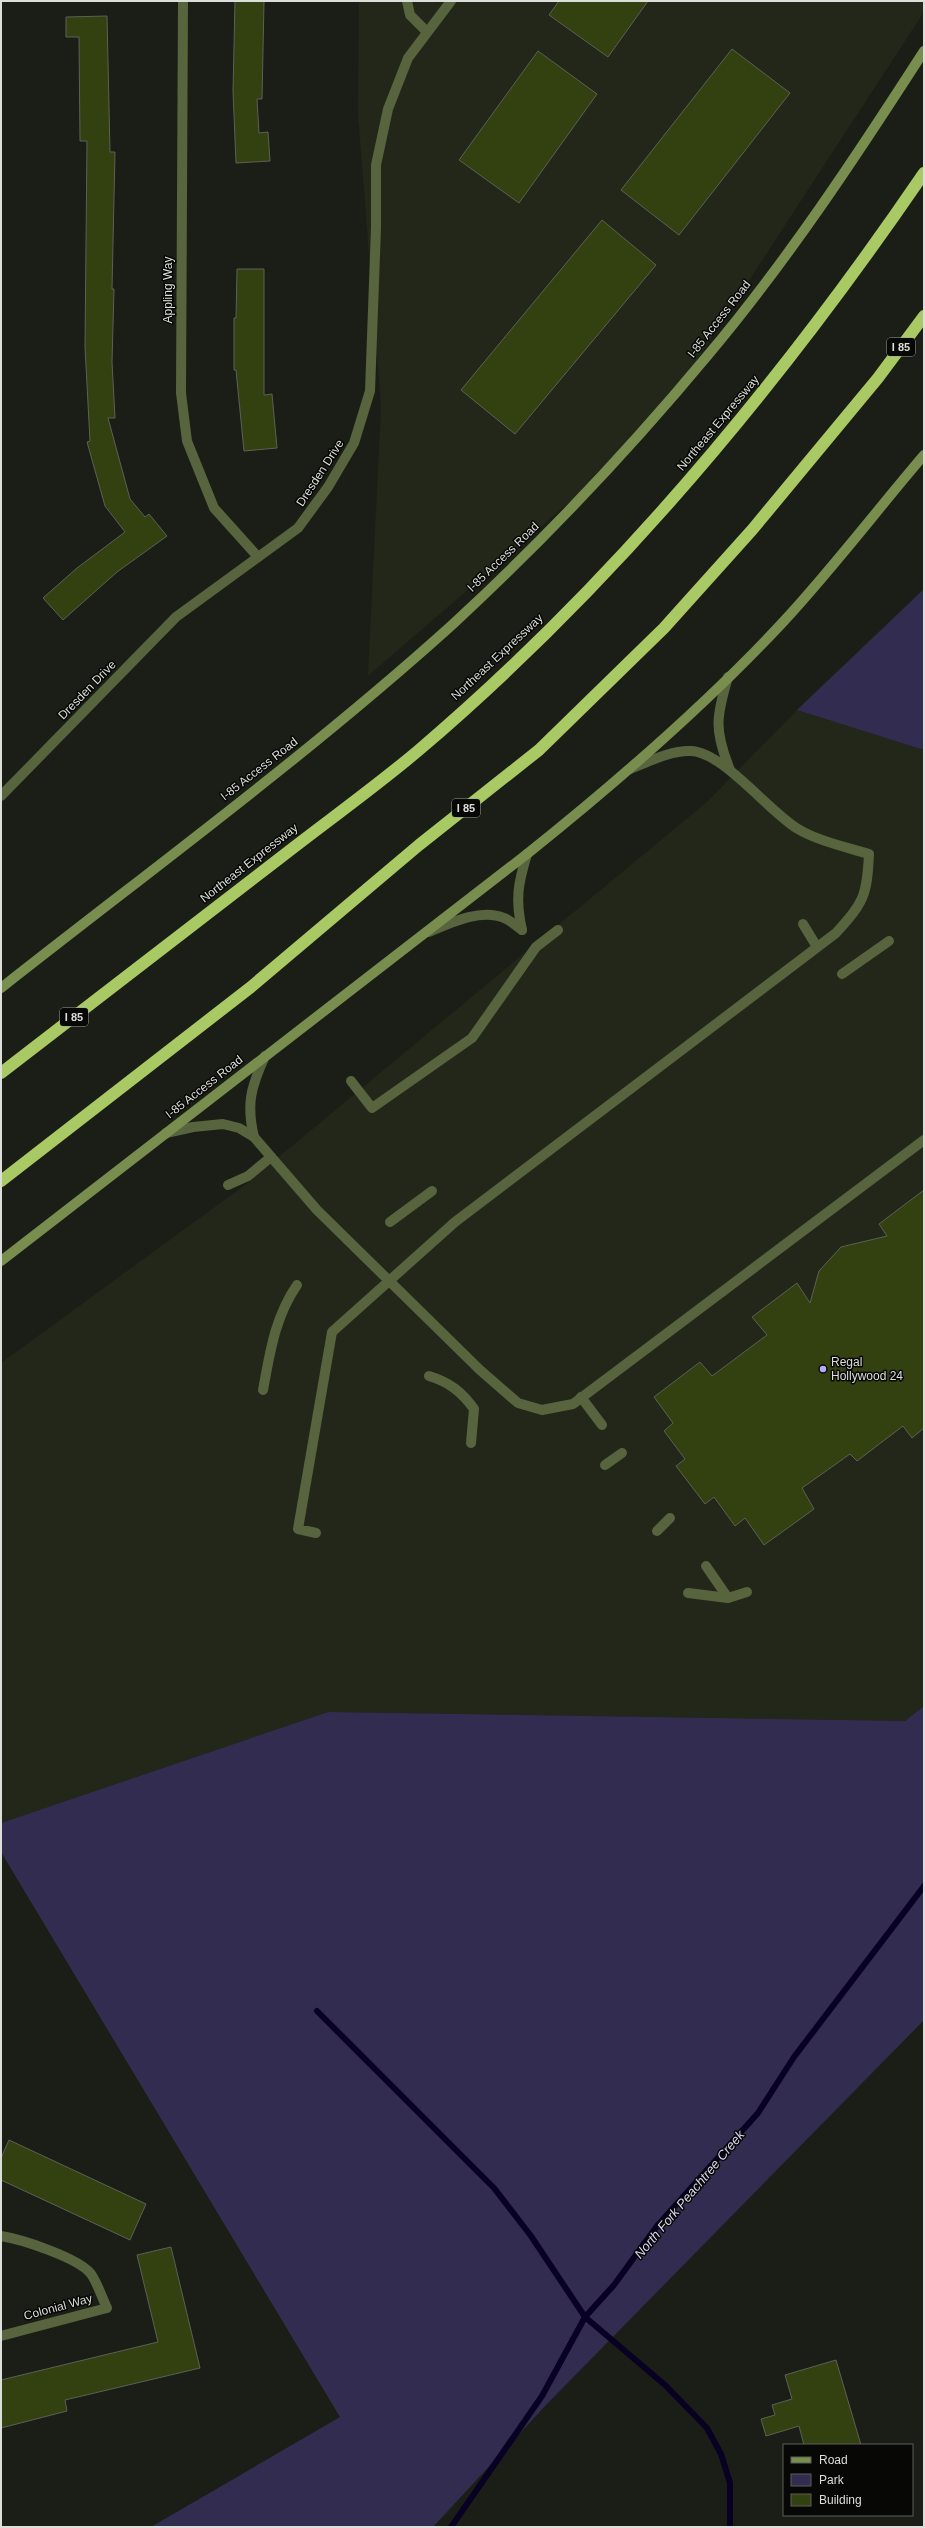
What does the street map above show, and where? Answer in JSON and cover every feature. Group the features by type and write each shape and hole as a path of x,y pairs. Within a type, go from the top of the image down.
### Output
{"highway":[{"name":"Northeast Expressway","path":"1,1073 418,750 532,646 647,530 768,386 882,234 924,173"},
{"name":"I 85","path":"1,1181 251,987 419,846 539,750 664,628 752,530 878,378 924,316"}],"main road":[{"name":"I-85 Access Road","path":"1,988 319,739 452,625 562,518 634,440 710,353 794,243 860,151 924,51"},
{"name":"I-85 Access Road","path":"1,1261 527,854 682,723 784,621 924,455"}],"street":[{"name":"Appling Way","path":"183,1 181,394 187,440 214,508 258,557"},
{"path":"407,1 410,15 427,32"},
{"name":"Dresden Drive","path":"1,796 176,617 298,528 328,487 354,443 370,392 376,228 376,165 388,109 408,58 451,1"},
{"path":"728,677 717,718 721,747 730,770"},
{"path":"316,1533 298,1529 332,1332 455,1222 836,933 858,908 867,884 869,854 798,829 767,806 730,770 705,754 691,751 675,753 628,770"},
{"path":"426,933 475,916 490,915 504,918 522,930 516,897 518,882 527,854"},
{"path":"803,924 817,947"},
{"path":"351,1081 372,1108 472,1038 536,947 558,930"},
{"path":"842,974 889,941"},
{"path":"254,1137 249,1118 250,1094 265,1056"},
{"path":"166,1133 192,1127 223,1124 239,1128 254,1137 317,1210 480,1370 518,1403 542,1410 573,1404 924,1140"},
{"path":"228,1185 248,1176 271,1157"},
{"path":"390,1222 432,1191"},
{"path":"264,1390 273,1336 284,1304 297,1285"},
{"path":"429,1376 445,1380 464,1394 474,1409 471,1443"},
{"path":"581,1397 602,1425"},
{"path":"605,1465 622,1453"},
{"path":"657,1531 670,1518"},
{"path":"706,1566 728,1598"},
{"path":"688,1593 728,1598 747,1592"},
{"name":"Colonial Way","path":"1,2236 16,2238 64,2256 91,2274 106,2308 1,2336"}],"shaded area":[{"path":"359,1 924,1 924,12 686,377 640,441 368,676 381,407 358,114"},
{"name":"Regal Hollywood 24","path":"797,710 924,750 924,1706 905,1721 328,1712 1,1823 1,1363 245,1185 708,801"}],"green space":[{"path":"924,589 924,750 797,710"},
{"path":"924,1706 924,2020 545,2406 433,2527 151,2527 340,2417 1,1852 1,1823 328,1712 905,1721"}],"building":[{"path":"235,1 264,1 262,99 257,99 259,133 268,132 270,161 236,163 233,91"},
{"path":"559,1 648,1 608,57 549,15"},
{"path":"107,16 110,152 115,152 112,362 115,418 108,418 130,499 145,517 149,514 167,536 117,572 63,620 43,598 77,568 125,532 105,506 87,442 90,441 85,347 87,141 80,141 79,37 66,37 66,17"},
{"path":"732,49 790,93 679,235 621,190"},
{"path":"538,51 597,94 519,203 459,160"},
{"path":"602,220 656,265 515,434 461,390"},
{"path":"237,269 264,269 264,395 272,394 277,448 244,451 236,370 234,370 234,318 236,318"},
{"name":"Regal Hollywood 24","path":"924,1190 924,1428 912,1438 903,1426 857,1461 850,1454 802,1488 814,1509 764,1545 745,1518 735,1526 714,1497 705,1504 676,1466 685,1459 664,1431 673,1423 654,1397 700,1362 712,1376 767,1335 752,1317 797,1283 810,1303 819,1271 841,1247 887,1236 879,1224"},
{"path":"9,2140 146,2204 130,2240 1,2180 1,2158"},
{"path":"171,2247 200,2368 65,2400 67,2411 1,2428 1,2380 158,2342 137,2255"},
{"path":"836,2360 861,2444 804,2444 799,2426 766,2436 761,2419 775,2415 772,2405 792,2399 785,2375"}],"waterway":[{"name":"North Fork Peachtree Creek","path":"451,2527 542,2396 585,2317 614,2285 657,2226 758,2113 794,2057 924,1886"},
{"path":"317,2011 494,2188 531,2236 585,2317 665,2385 707,2428 721,2454 730,2483 730,2527"}],"place":[{"name":"Regal Hollywood 24","path":"823,1369"}]}
